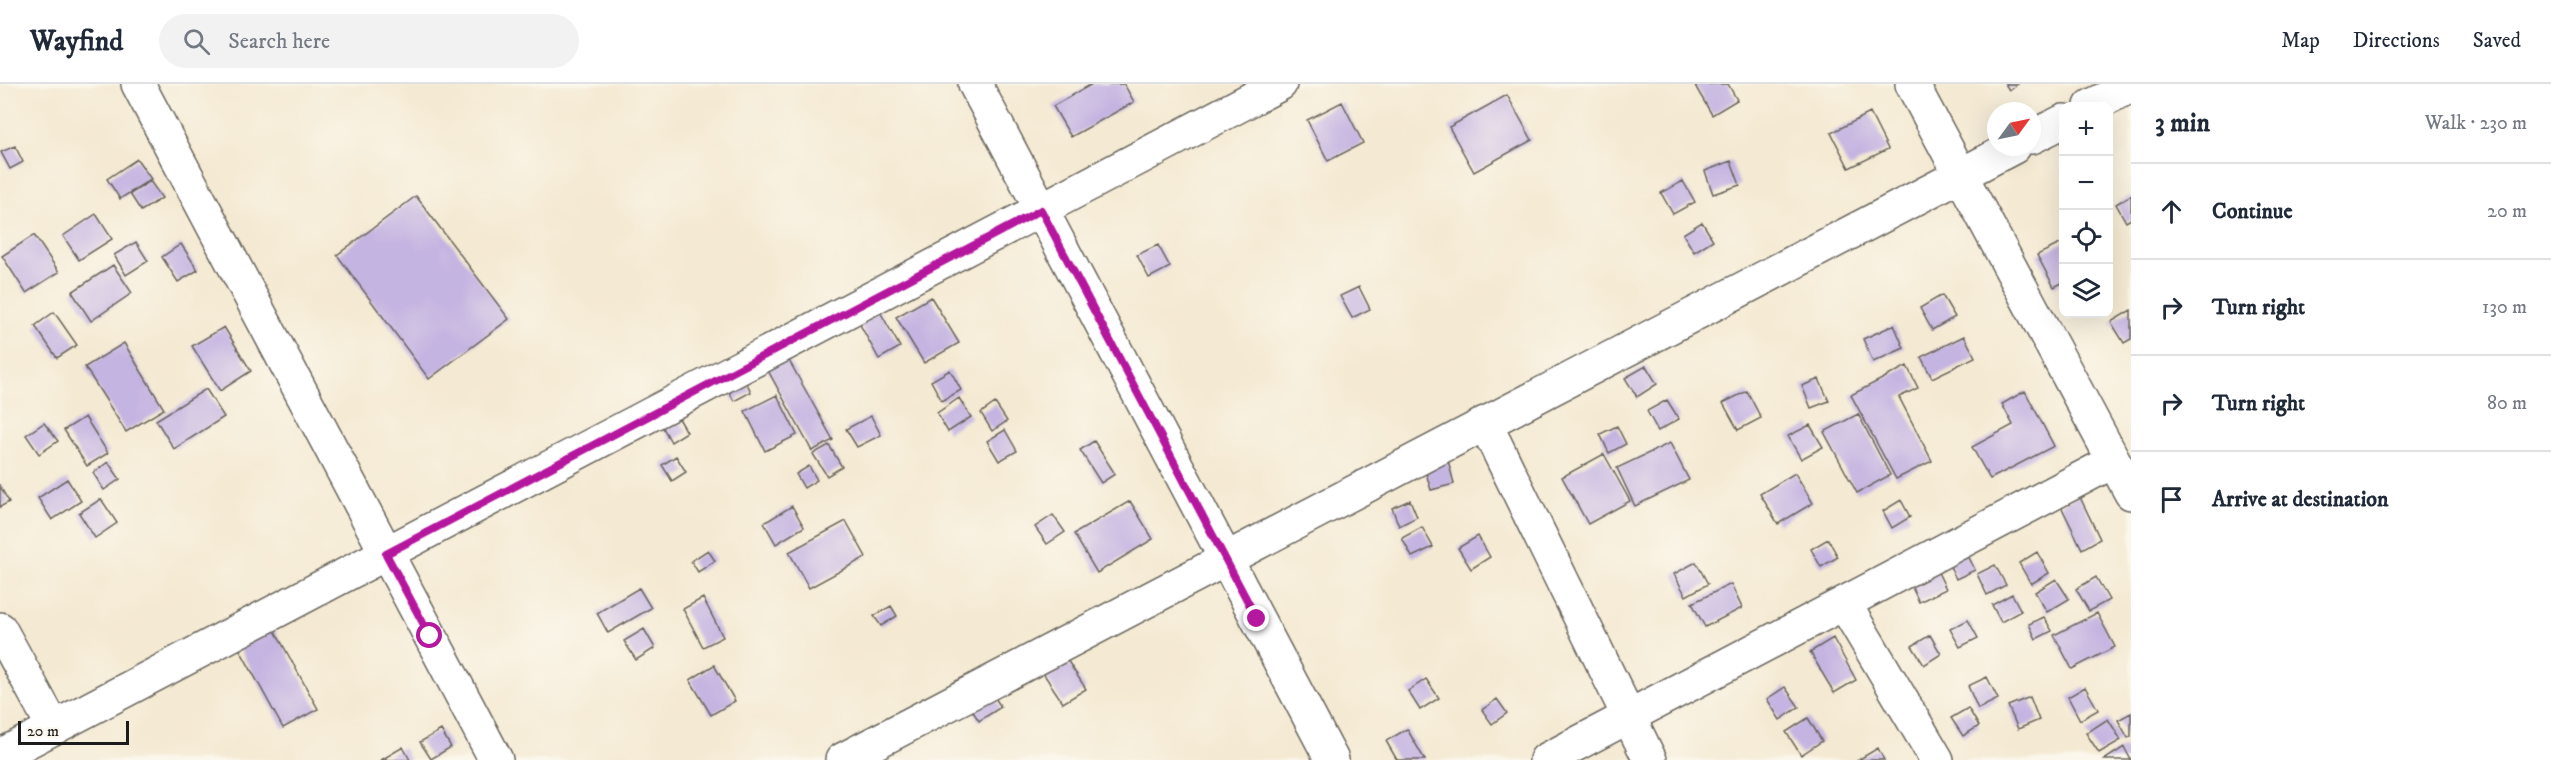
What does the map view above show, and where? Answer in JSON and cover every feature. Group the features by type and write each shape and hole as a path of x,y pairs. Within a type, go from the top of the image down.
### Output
{"street":[{"path":"138,84 496,760"},
{"path":"975,84 1332,760"},
{"path":"0,756 1280,84"},
{"path":"1912,84 2131,493"},
{"path":"2099,102 2131,86"},
{"path":"2041,132 2059,124"},
{"path":"842,760 1997,156"},
{"path":"1485,423 1650,760"},
{"path":"1546,760 2114,461"},
{"path":"1844,603 1937,760"},
{"path":"0,629 54,728"}],"building":[{"path":"1092,84 1124,84 1134,102 1071,137 1053,106"},
{"path":"1694,84 1728,84 1737,100 1712,115"},
{"path":"2005,84 2018,84 2009,90"},
{"path":"1507,95 1532,140 1474,172 1449,127"},
{"path":"1342,102 1363,143 1328,161 1307,120"},
{"path":"1870,113 1888,149 1849,168 1831,133"},
{"path":"15,146 23,162 10,169 1,152"},
{"path":"137,159 151,179 120,199 107,179"},
{"path":"1731,161 1740,185 1713,194 1705,171"},
{"path":"150,181 162,198 141,211 130,194"},
{"path":"1683,181 1695,202 1673,214 1661,193"},
{"path":"2131,195 2131,219 2126,222 2116,204"},
{"path":"416,196 509,319 429,379 337,255"},
{"path":"96,214 112,239 79,260 63,236"},
{"path":"1702,222 1713,240 1694,252 1683,234"},
{"path":"34,235 59,272 26,293 2,256"},
{"path":"136,242 148,261 126,275 114,255"},
{"path":"181,244 198,270 178,282 162,257"},
{"path":"2059,244 2059,284 2054,287 2037,255"},
{"path":"1158,245 1170,267 1149,278 1137,255"},
{"path":"113,265 132,293 91,321 72,292"},
{"path":"1359,287 1370,309 1352,318 1340,296"},
{"path":"1942,295 1955,317 1932,330 1920,308"},
{"path":"931,297 959,343 924,363 896,317"},
{"path":"879,310 900,347 879,359 858,321"},
{"path":"2131,310 2131,339 2124,343 2111,322"},
{"path":"54,312 77,345 57,358 35,326"},
{"path":"1894,325 1904,348 1873,362 1863,339"},
{"path":"224,327 251,371 220,391 192,346"},
{"path":"1964,336 1975,357 1932,378 1921,357"},
{"path":"124,343 164,409 126,432 85,367"},
{"path":"786,355 833,440 812,451 765,365"},
{"path":"1646,366 1657,384 1637,397 1625,378"},
{"path":"1907,366 1918,388 1899,397 1932,461 1896,479 1851,395"},
{"path":"950,370 961,390 942,401 931,381"},
{"path":"744,377 751,392 734,401 726,386"},
{"path":"1819,379 1829,401 1811,408 1802,386"},
{"path":"206,389 224,417 174,449 156,420"},
{"path":"1747,391 1761,418 1738,430 1723,403"},
{"path":"2025,391 2054,446 1990,479 1972,447 2013,425 2002,404"},
{"path":"777,395 797,435 765,451 745,411"},
{"path":"959,398 971,417 948,432 937,413"},
{"path":"1667,400 1679,419 1658,431 1647,411"},
{"path":"995,403 1007,421 992,431 981,413"},
{"path":"1858,414 1890,475 1857,493 1824,432"},
{"path":"677,415 687,432 671,442 661,424"},
{"path":"871,416 881,435 857,447 846,429"},
{"path":"85,417 108,453 87,466 64,430"},
{"path":"44,423 58,441 39,454 26,435"},
{"path":"1810,425 1823,447 1801,459 1788,436"},
{"path":"1617,426 1626,444 1609,453 1600,434"},
{"path":"1005,430 1017,451 999,461 987,441"},
{"path":"1094,441 1115,474 1101,483 1080,450"},
{"path":"1670,443 1689,480 1635,506 1617,468"},
{"path":"829,445 842,467 827,476 813,454"},
{"path":"1604,454 1630,501 1588,524 1562,477"},
{"path":"676,456 686,472 672,481 662,465"},
{"path":"1448,460 1454,484 1431,490 1424,466"},
{"path":"108,462 120,479 104,490 93,473"},
{"path":"809,466 817,480 804,488 796,474"},
{"path":"1795,473 1813,503 1778,524 1760,494"},
{"path":"67,479 81,501 52,520 38,498"},
{"path":"0,486 9,502 0,507"},
{"path":"2079,495 2100,539 2082,549 2060,504"},
{"path":"101,499 117,523 95,538 79,513"},
{"path":"1410,500 1417,517 1399,526 1392,508"},
{"path":"1901,500 1910,517 1892,528 1883,511"},
{"path":"1130,501 1153,539 1097,573 1074,534"},
{"path":"792,506 804,527 776,544 764,523"},
{"path":"1053,515 1065,532 1047,544 1035,527"},
{"path":"846,521 866,557 809,588 789,552"},
{"path":"1422,527 1433,547 1412,557 1402,538"},
{"path":"1478,536 1490,557 1471,569 1458,548"},
{"path":"1828,539 1838,557 1821,567 1811,549"},
{"path":"1965,549 1975,570 1956,579 1946,558"},
{"path":"708,550 715,561 698,572 691,561"},
{"path":"2037,552 2049,573 2031,584 2019,563"},
{"path":"1696,562 1708,584 1686,596 1674,574"},
{"path":"1995,565 2006,585 1987,595 1977,574"},
{"path":"1935,566 1946,589 1919,602 1908,579"},
{"path":"2096,577 2109,600 2089,611 2076,589"},
{"path":"2056,579 2069,599 2047,612 2035,592"},
{"path":"1731,584 1742,608 1705,627 1692,603"},
{"path":"639,588 651,608 608,633 597,613"},
{"path":"2012,594 2021,611 2001,622 1992,605"},
{"path":"703,598 723,637 703,647 683,609"},
{"path":"891,606 897,616 881,626 874,616"},
{"path":"2097,613 2115,647 2072,669 2054,635"},
{"path":"2044,617 2052,631 2036,639 2029,624"},
{"path":"1968,620 1978,638 1960,647 1950,629"},
{"path":"274,629 318,709 283,728 239,648"},
{"path":"644,629 655,648 636,660 624,641"},
{"path":"1930,635 1941,654 1924,665 1912,646"},
{"path":"1833,638 1856,680 1834,693 1810,652"},
{"path":"1062,652 1086,689 1063,703 1039,667"},
{"path":"714,665 735,701 711,715 690,680"},
{"path":"1987,677 1998,699 1978,709 1968,686"},
{"path":"1426,679 1439,698 1420,710 1408,691"},
{"path":"1785,687 1799,707 1780,720 1767,699"},
{"path":"2085,687 2098,710 2080,720 2068,697"},
{"path":"990,690 1001,707 979,721 968,704"},
{"path":"2030,697 2039,720 2018,729 2008,706"},
{"path":"1497,699 1507,713 1492,724 1482,710"},
{"path":"1968,708 1979,726 1963,736 1951,718"},
{"path":"2131,713 2131,736 2128,738 2118,720"},
{"path":"1808,718 1822,741 1801,755 1786,732"},
{"path":"2108,719 2121,740 2099,753 2086,733"},
{"path":"1407,729 1425,760 1397,760 1386,741"},
{"path":"441,730 451,747 431,759 420,742"},
{"path":"403,747 410,760 381,760"},
{"path":"2124,747 2131,760 2104,760"},
{"path":"1878,748 1884,760 1858,760"}],"route":[{"path":"430,636 386,554 1041,210 1257,619"}]}
